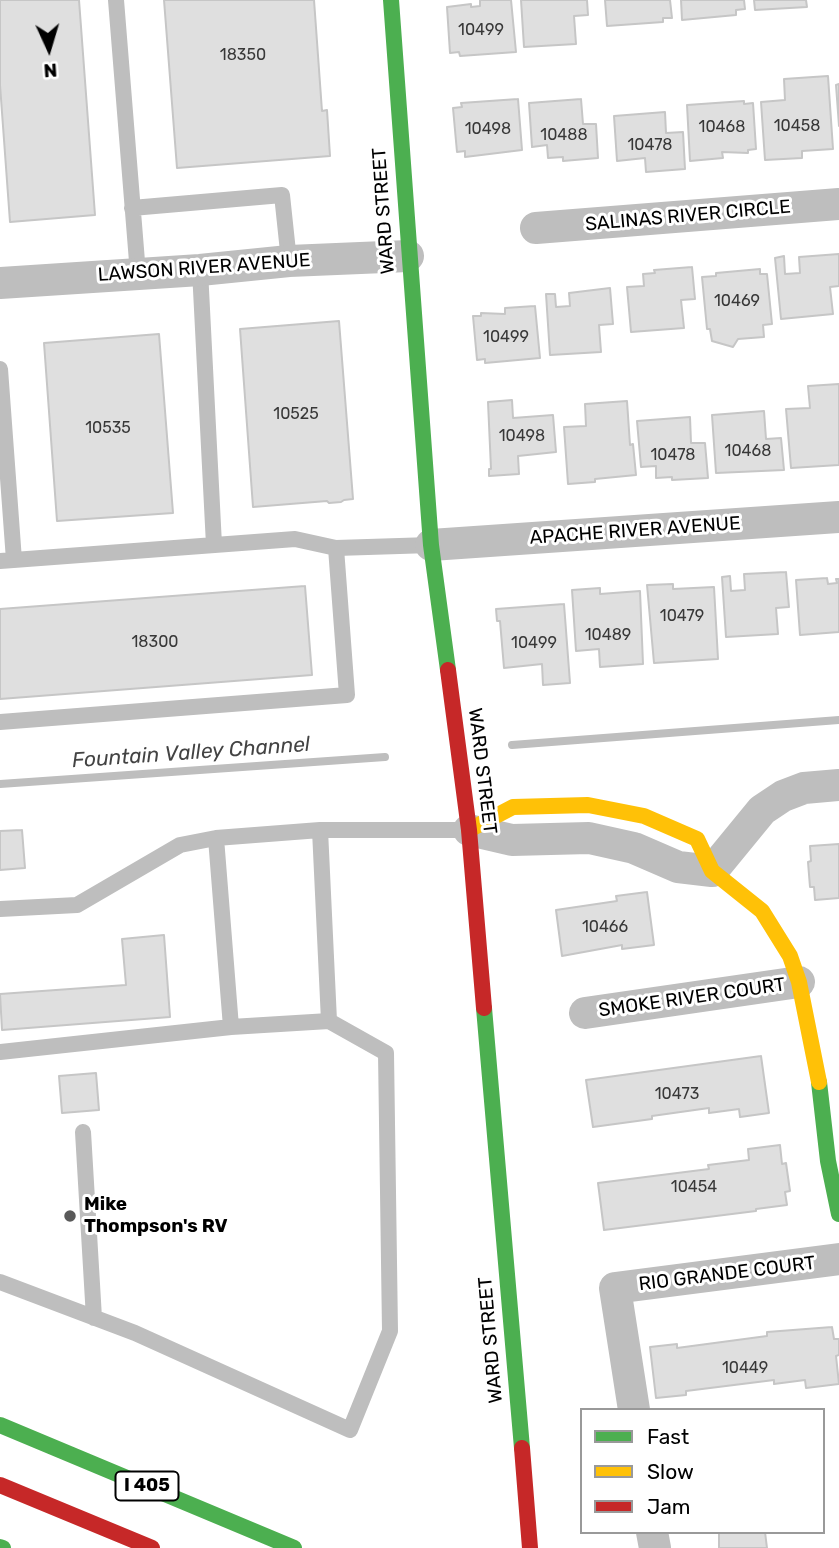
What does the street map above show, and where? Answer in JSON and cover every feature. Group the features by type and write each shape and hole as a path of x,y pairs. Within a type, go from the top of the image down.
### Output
{"main road":[{"name":"WARD STREET","path":"391,0 431,545 469,830 530,1548"},
{"path":"712,871 762,911 790,956 828,1069 828,1161 839,1214"},
{"name":"I 405","path":"0,1425 295,1548"},
{"path":"0,1485 152,1548"}],"street":[{"name":"SALINAS RIVER CIRCLE","path":"537,228 839,204"},
{"name":"LAWSON RIVER AVENUE","path":"0,283 201,270 289,261 408,256"},
{"name":"APACHE RIVER AVENUE","path":"431,545 839,517"},
{"path":"469,830 512,840 589,838 634,848 678,867 712,871 762,810 804,788 839,785"},
{"name":"SMOKE RIVER COURT","path":"585,1013 799,982"},
{"name":"RIO GRANDE COURT","path":"634,1408 615,1288 839,1259"}],"lane":[{"path":"116,0 138,274"},
{"path":"132,208 282,195 289,261"},
{"path":"201,270 214,545"},
{"path":"0,369 7,561 295,539 336,548 431,545"},
{"path":"0,722 347,695 336,548"},
{"path":"0,909 76,905 180,845 216,838 320,831 469,830"},
{"path":"320,831 328,1021"},
{"path":"216,838 231,1027"},
{"path":"0,1052 231,1027 328,1021 386,1053 390,1331 350,1430 148,1339 0,1282"},
{"path":"83,1132 94,1318"}],"building":[{"path":"0,0 79,0 95,215 10,222 0,85"},
{"path":"164,0 314,0 322,111 327,110 330,156 177,168"},
{"path":"480,0 511,0 516,52 460,56 459,52 450,53 447,7 471,4 471,7 480,6"},
{"path":"521,0 587,0 588,15 574,16 576,44 524,47"},
{"path":"605,0 670,0 672,18 663,18 663,22 607,26"},
{"path":"681,0 744,0 745,9 736,10 736,15 682,20"},
{"path":"754,0 806,0 807,7 755,10"},
{"path":"828,76 833,149 802,151 802,158 765,160 761,102 785,100 784,79"},
{"path":"839,84 839,126 836,85"},
{"path":"518,99 522,150 465,157 465,151 457,152 453,108 462,107 461,103"},
{"path":"581,99 583,124 596,124 598,158 563,161 563,157 548,158 547,145 532,147 529,103"},
{"path":"744,101 744,104 753,103 756,149 748,150 748,153 722,152 723,158 690,161 687,105"},
{"path":"665,112 666,133 683,132 685,169 646,172 645,158 617,161 614,116"},
{"path":"839,254 839,286 830,287 833,314 781,319 775,258 784,256 785,274 800,273 799,257"},
{"path":"692,267 695,299 681,300 684,328 631,332 627,287 644,286 643,274 655,273 654,270"},
{"path":"760,269 760,274 767,274 772,324 763,325 764,337 738,339 733,347 712,341 710,329 707,329 702,277"},
{"path":"610,288 613,324 599,325 601,352 550,355 546,294 555,294 556,307 570,306 569,293"},
{"path":"535,306 540,358 485,363 485,359 477,360 473,316 481,316 481,313 505,314 505,308"},
{"path":"339,321 353,499 253,507 240,329"},
{"path":"159,334 173,513 57,521 44,343"},
{"path":"839,384 839,465 791,468 786,409 810,408 808,386"},
{"path":"512,400 513,418 553,415 556,452 518,456 519,474 489,476 488,402"},
{"path":"627,401 630,445 633,444 636,475 568,484 564,427 586,426 585,404"},
{"path":"764,411 766,439 781,438 784,470 716,473 712,415"},
{"path":"690,417 691,443 705,443 708,478 656,478 656,466 641,467 637,421"},
{"path":"786,572 789,607 776,608 778,634 726,637 722,577 730,576 731,591 745,590 744,574"},
{"path":"827,578 828,584 837,583 836,579 839,579 839,632 800,635 796,580"},
{"path":"673,584 673,589 714,587 718,659 654,663 647,585"},
{"path":"305,586 312,675 0,699 0,609"},
{"path":"600,588 600,594 640,591 643,664 600,667 599,649 576,651 572,590"},
{"path":"564,604 570,683 543,685 542,664 504,668 500,621 497,621 496,609"},
{"path":"22,830 25,868 0,870 0,831"},
{"path":"839,844 839,898 815,900 814,887 810,887 810,846"},
{"path":"647,892 654,945 622,949 622,945 562,956 556,910 617,901 616,896"},
{"path":"164,935 170,1017 2,1030 0,994 126,985 122,939"},
{"path":"761,1056 769,1113 740,1117 739,1109 709,1113 709,1108 593,1127 586,1080"},
{"path":"96,1073 99,1110 62,1113 59,1076"},
{"path":"780,1145 790,1191 785,1192 787,1205 604,1230 598,1183 709,1169 708,1165 749,1160 748,1149"},
{"path":"832,1327 834,1339 839,1339 839,1355 836,1356 839,1384 806,1388 805,1380 774,1384 774,1380 686,1391 686,1395 656,1398 650,1347 677,1344 677,1348 767,1336 767,1332"},
{"path":"719,1534 765,1534 767,1548 719,1548"}],"waterway":[{"name":"Fountain Valley Channel","path":"512,745 839,720"},
{"name":"Fountain Valley Channel","path":"0,784 385,757"}],"traffic: fast":[{"path":"391,0 431,545 448,670"},
{"path":"484,1008 522,1448"},
{"path":"819,1082 828,1161 839,1214"},
{"path":"0,1425 294,1548"}],"traffic: slow":[{"path":"469,830 513,807 588,805 644,816 697,839 712,871 762,911 790,956 799,982 819,1082"}],"traffic: jam":[{"path":"448,670 469,830 484,1008"},
{"path":"522,1448 530,1548"},
{"path":"0,1485 152,1548"}],"place":[{"name":"Mike Thompson's RV","path":"70,1216"}]}
